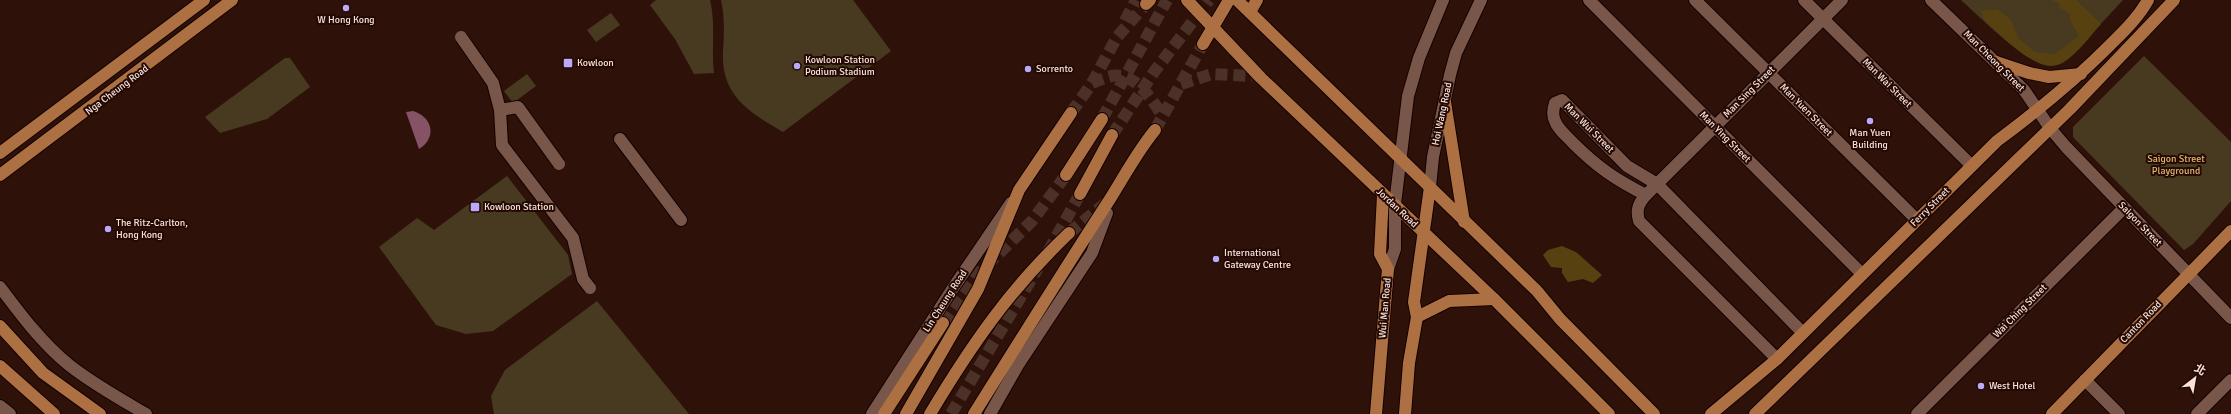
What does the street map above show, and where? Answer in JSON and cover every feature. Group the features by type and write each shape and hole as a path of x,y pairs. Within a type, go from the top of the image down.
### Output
{"main road":[{"name":"Nga Cheung Road","path":"0,153 204,0"},
{"name":"Nga Cheung Road","path":"0,175 232,0"},
{"name":"Jordan Road","path":"1187,0 1256,78 1383,195 1395,204 1424,234 1494,299 1609,414"},
{"path":"1203,44 1229,0"},
{"path":"1237,0 1399,159 1537,291 1560,319 1654,414"},
{"path":"1250,12 1257,0"},
{"name":"Ferry Street","path":"1711,414 1777,359 1971,165 1997,141 2037,111 2081,74 2141,13 2148,0"},
{"path":"1755,414 2050,128 2174,0"},
{"path":"1996,62 2044,76 2081,74"},
{"path":"1445,102 1464,222"},
{"name":"Lin Cheung Road","path":"906,414 978,289 1019,190 1071,113"},
{"path":"1066,175 1102,119"},
{"path":"974,414 1141,147 1155,130"},
{"path":"1080,194 1112,135"},
{"name":"Hoi Wang Road","path":"1424,234 1430,187"},
{"path":"1383,195 1380,254 1388,269"},
{"path":"1107,213 1110,198"},
{"name":"Canton Road","path":"2052,414 2231,231"},
{"path":"930,414 964,357 1004,302 1037,264 1069,233"},
{"path":"1405,414 1409,363 1417,317 1414,302 1424,234"},
{"name":"Wui Man Road","path":"1376,414 1388,269"},
{"path":"1417,317 1449,301 1494,299"},
{"path":"884,414 943,323"},
{"path":"0,326 43,373 100,414"},
{"path":"0,366 26,392 54,414"}],"street":[{"path":"0,145 14,138 200,0"},
{"name":"Nga Cheung Road","path":"0,182 27,157 238,0"},
{"path":"1395,204 1399,159 1410,90 1419,58 1443,0"},
{"name":"Hoi Wang Road","path":"1430,187 1433,156 1456,53 1481,0"},
{"name":"Man Ying Street","path":"1589,0 1862,274"},
{"name":"Man Yuen Street","path":"1696,0 1917,220"},
{"name":"Man Wai Street","path":"1804,0 1971,165"},
{"name":"Man Sing Street","path":"1657,184 1842,0"},
{"name":"Man Cheong Street","path":"1931,0 2024,90 2050,128"},
{"path":"461,37 493,84 500,110 502,145 573,238 583,279 590,288"},
{"name":"Man Wui Street","path":"1646,195 1606,174 1592,162 1561,130 1555,121 1553,111 1555,103 1558,100 1562,100 1627,166 1657,184 1803,333"},
{"path":"500,110 518,107 558,164"},
{"name":"Saigon Street","path":"2050,128 2124,208 2231,318"},
{"path":"620,139 681,220"},
{"path":"1657,184 1639,204 1637,212 1640,221 1777,359"},
{"name":"Lin Cheung Road","path":"872,414 953,288 1019,190"},
{"name":"Wui Man Road","path":"1388,269 1393,259 1395,249 1395,204"},
{"name":"Wai Ching Street","path":"1917,414 2124,208"},
{"path":"990,414 1018,365 1092,253 1107,213"},
{"path":"0,287 43,341 69,365 101,388 146,414"},
{"path":"2085,380 2118,414"},
{"path":"2197,414 2231,380"},
{"path":"0,406 10,414"}],"green space":[{"path":"656,0 710,0 713,18 714,73 694,74 675,39 650,5"},
{"name":"Kowloon Station Podium Stadium","path":"721,0 853,0 891,51 783,132 749,110 732,91 727,80 724,67 724,20"},
{"path":"1961,0 2123,0 2069,58 2060,64 2049,66 2028,57 2016,48"},
{"path":"611,13 620,25 596,42 587,30"},
{"name":"Saigon Street Playground","path":"2144,56 2231,142 2231,201 2193,244 2184,250 2073,137 2073,127"},
{"path":"285,58 290,58 310,87 267,119 220,133 205,117"},
{"path":"527,74 536,86 513,103 504,91"},
{"path":"507,176 568,255 572,274 493,331 466,334 436,325 379,247 417,218 434,230"},
{"path":"597,301 689,414 494,414 491,396 505,370"}],"shaded area":[{"path":"2051,0 2076,0 2101,24 2074,54 2064,62 2054,65 2043,64 2032,60 2021,53 1984,20 1981,11 1997,9 2010,19 2019,39 2035,52 2055,54 2079,36 2070,20 2070,14 2060,8 2059,3"},
{"path":"413,111 425,118 430,128 428,139 419,149 406,112"},
{"path":"1562,246 1576,252 1602,275 1593,283 1583,279 1568,282 1562,273 1562,268 1551,267 1543,255 1548,250"}],"tunnel":[{"path":"1125,21 1136,0"},
{"path":"1102,119 1167,0"},
{"path":"1112,135 1154,72 1209,0"},
{"path":"1071,113 1092,83 1117,37 1146,4"},
{"path":"1155,130 1203,44"},
{"path":"1181,84 1212,74 1252,76"},
{"path":"1092,83 1113,76 1127,78 1133,81 1145,92 1163,116"},
{"path":"943,323 980,272 1032,221 1066,175"},
{"path":"1048,252 1080,194"},
{"path":"1069,233 1107,202"},
{"path":"951,414 1038,268"}],"place":[{"name":"W Hong Kong","path":"346,8"},
{"name":"Kowloon","path":"568,63"},
{"name":"Kowloon Station Podium Stadium","path":"797,66"},
{"name":"Sorrento","path":"1028,69"},
{"name":"Man Yuen Building","path":"1870,121"},
{"name":"Kowloon Station","path":"475,207"},
{"name":"The Ritz-Carlton, Hong Kong","path":"108,229"},
{"name":"International Gateway Centre","path":"1216,259"},
{"name":"West Hotel","path":"1981,386"}]}
